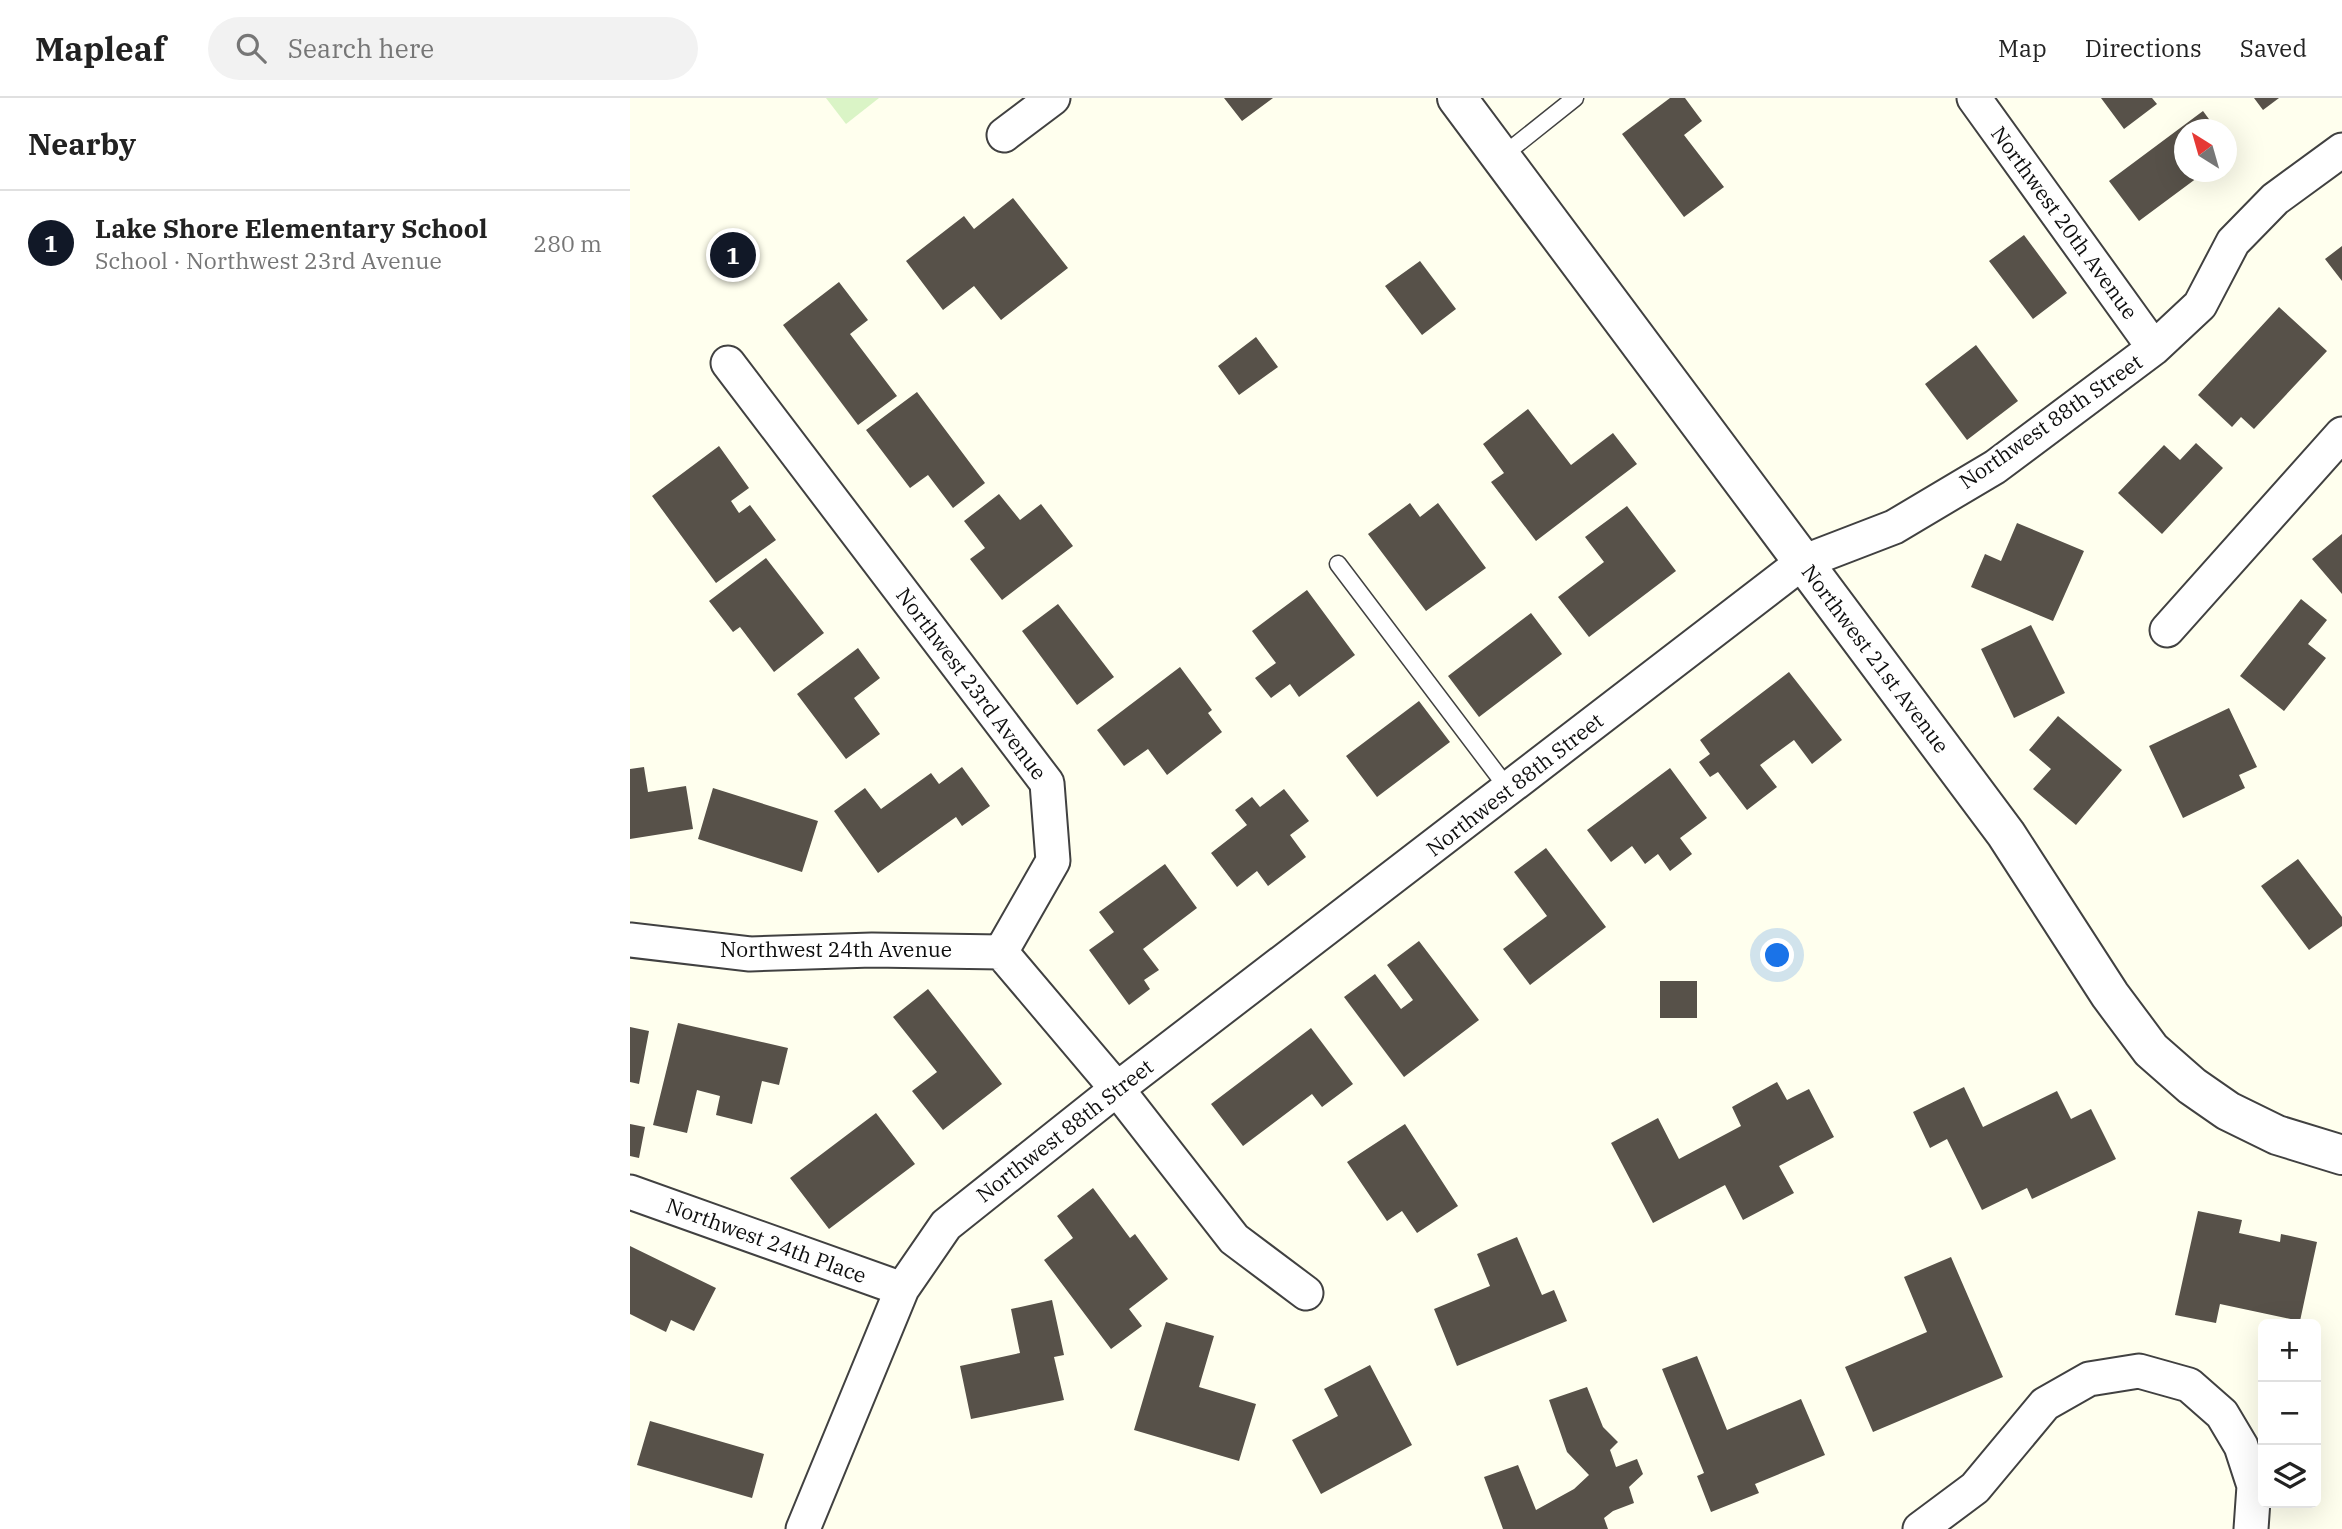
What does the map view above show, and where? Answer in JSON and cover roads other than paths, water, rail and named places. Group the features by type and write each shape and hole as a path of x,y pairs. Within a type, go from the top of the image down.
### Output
{"street":[{"path":"1004,135 1053,98"},
{"name":"Northwest 21st Avenue","path":"1457,98 2006,834 2110,995 2151,1049 2192,1086 2228,1111 2277,1135 2342,1155"},
{"name":"Northwest 20th Avenue","path":"1974,98 2154,348"},
{"name":"Northwest 88th Street","path":"803,1529 902,1289 946,1225 1117,1089 1803,562 1894,527 1996,467 2154,348 2200,305 2233,242 2276,199 2342,149"},
{"name":"Northwest 23rd Avenue","path":"727,363 1047,783 1053,861 1001,952"},
{"path":"2167,630 2342,434"},
{"name":"Northwest 24th Avenue","path":"630,940 750,954 872,950 1001,952"},
{"path":"1001,952 1117,1089 1234,1239 1306,1293"},
{"name":"Northwest 24th Place","path":"630,1192 902,1289"},
{"path":"1920,1529 1975,1488 2045,1404 2089,1380 2139,1371 2189,1385 2222,1414 2241,1446 2254,1486 2251,1529"}],"lane":[{"path":"1501,157 1575,98"},
{"path":"1338,564 1509,790"}],"place":[{"name":"Lake Shore Elementary School","path":"733,255"}]}
